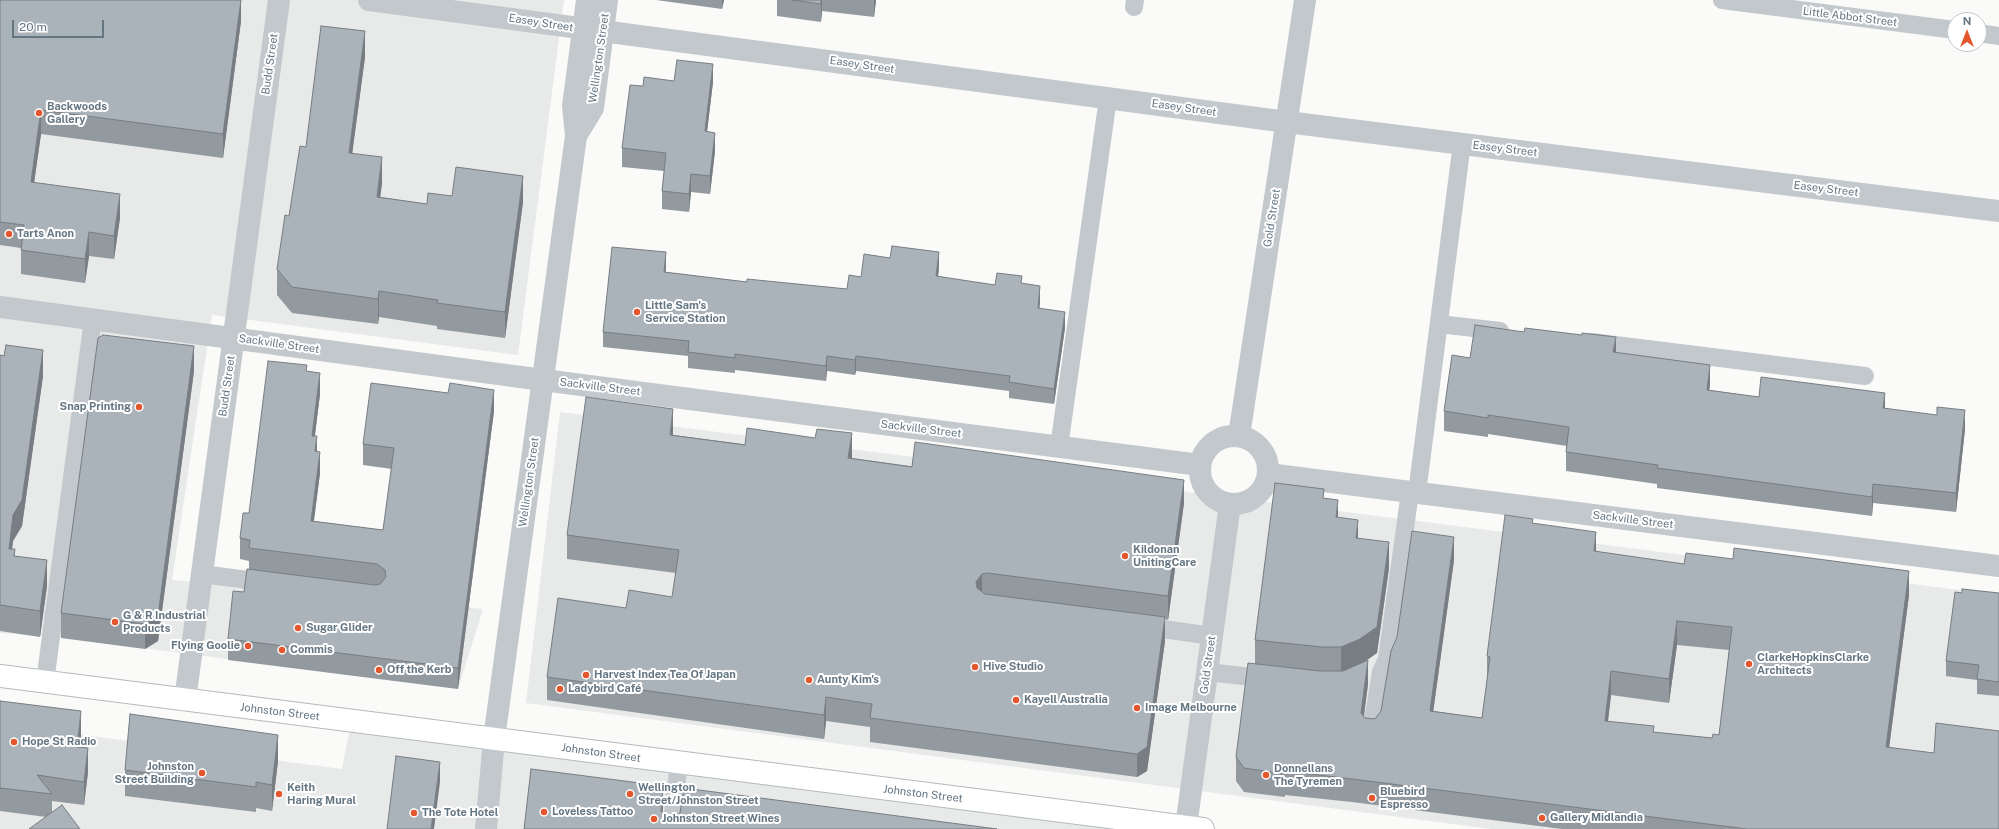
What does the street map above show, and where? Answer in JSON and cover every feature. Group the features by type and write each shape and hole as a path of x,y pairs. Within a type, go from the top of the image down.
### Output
{"main road":[{"name":"Johnston Street","path":"0,676 679,763 1153,826 1194,828"}],"street":[{"name":"Budd Street","path":"185,700 279,0"},
{"name":"Easey Street","path":"369,0 1286,122 1999,211"},
{"name":"Wellington Street","path":"486,829 494,739 576,136 592,108 593,31 587,0"},
{"name":"Wellington Street","path":"593,31 607,0"},
{"name":"Gold Street","path":"1238,436 1305,0"},
{"name":"Sackville Street","path":"0,307 543,380 1200,465"},
{"path":"1228,436 1238,436 1249,439 1258,445 1264,453 1268,464 1268,474 1265,484 1259,493 1241,503 1230,504 1215,498 1204,486 1200,476 1200,465 1203,455 1210,446 1218,440 1228,436"},
{"name":"Sackville Street","path":"1268,474 1999,566"},
{"name":"Gold Street","path":"1194,828 1207,672 1230,504"}],"lane":[{"name":"Little Abbot Street","path":"1722,0 1947,29"},
{"path":"1987,34 1999,36"},
{"path":"1059,447 1108,98"},
{"path":"1371,733 1380,672 1387,659 1414,492 1439,324 1462,143"},
{"path":"45,682 93,319"},
{"path":"1439,324 1518,334"},
{"path":"1573,340 1865,376"},
{"path":"202,574 292,585"},
{"path":"1126,624 1212,636"},
{"path":"1365,674 1387,659"},
{"path":"1207,672 1284,680"},
{"path":"671,829 679,763"}],"shaded area":[{"path":"0,0 564,0 518,355 212,315 172,580 483,609 458,689 58,637 0,633"},
{"path":"560,412 1999,595 1999,829 1491,829 526,703"},
{"path":"0,724 342,769 350,728 1139,829 0,829"}],"building":[{"path":"0,0 241,0 223,134 41,110 31,182 120,194 114,236 89,232 85,259 21,250 24,225 0,222"},
{"path":"792,0 821,0 821,4"},
{"path":"321,26 365,31 349,153 382,157 377,197 427,204 428,193 452,196 456,167 523,176 505,312 437,303 438,300 379,291 378,299 292,287 277,269 285,215 289,216 300,146 306,147"},
{"path":"677,60 713,64 705,131 715,133 710,176 691,174 689,194 662,191 666,153 622,148 630,85 643,86 644,77 674,81"},
{"path":"892,246 939,252 936,276 995,285 997,273 1022,276 1021,283 1040,286 1038,308 1065,312 1054,389 1009,382 1010,376 856,356 855,360 827,356 826,366 735,354 735,358 688,352 689,341 603,332 612,247 666,252 664,272 747,282 747,279 847,289 849,275 861,277 864,254 890,258"},
{"path":"1475,325 1524,332 1525,328 1582,335 1582,333 1616,337 1613,352 1710,365 1707,390 1759,397 1761,377 1885,393 1883,408 1937,415 1937,407 1965,410 1956,493 1873,484 1872,497 1657,468 1658,465 1566,452 1569,427 1488,415 1488,418 1444,411 1452,355 1470,358"},
{"path":"103,335 194,346 158,616 145,624 61,613 98,338"},
{"path":"6,345 43,350 22,500 13,515 9,549 15,549 14,556 47,560 40,611 0,605 0,355 4,356"},
{"path":"268,361 307,365 306,371 320,373 312,436 317,436 315,451 320,452 311,521 383,530 394,448 363,444 371,383 448,393 450,383 494,390 458,668 228,639 233,591 244,592 247,569 375,585 380,584 386,577 385,570 377,564 249,548 250,540 240,538 243,513 249,513"},
{"path":"586,397 673,409 670,435 745,445 747,428 815,438 817,429 852,433 848,458 912,467 915,442 1184,480 1168,596 987,573 982,574 976,582 977,588 985,594 1165,617 1147,747 1137,754 870,718 872,704 826,697 824,715 547,677 558,598 626,608 629,590 672,597 679,550 567,535"},
{"path":"1275,483 1324,489 1323,498 1338,500 1336,517 1358,520 1356,538 1389,542 1377,627 1360,639 1341,647 1322,647 1255,640"},
{"path":"1505,515 1533,519 1532,523 1596,532 1594,551 1684,564 1686,553 1733,559 1734,548 1909,571 1886,747 1934,753 1936,723 1999,731 1999,829 1747,829 1285,771 1285,774 1244,768 1236,757 1248,663 1320,671 1343,671 1368,660 1361,713 1365,718 1375,719 1381,711 1391,651 1397,637 1412,531 1454,537 1430,711 1482,718 1490,657 1487,656","holes":["1677,621 1732,627 1719,735 1713,734 1712,738 1653,732 1654,726 1605,721 1611,671 1669,679"]},
{"path":"1962,589 1999,593 1999,682 1977,679 1979,665 1946,661 1955,592 1962,593"},
{"path":"0,701 81,711 77,747 88,748 84,782 37,775 52,794 0,788"},
{"path":"130,714 278,735 272,785 256,782 256,787 125,770"},
{"name":"The Tote Hotel","path":"396,756 440,762 431,829 387,829"},
{"path":"531,769 663,786 661,811 664,815 669,817 680,813 684,788 997,829 524,829"},
{"path":"62,805 80,829 29,829"}],"place":[{"name":"Backwoods Gallery","path":"39,113"},
{"name":"Tarts Anon","path":"9,234"},
{"name":"Little Sam's Service Station","path":"637,312"},
{"name":"Snap Printing","path":"139,407"},
{"name":"Kildonan UnitingCare","path":"1125,556"},
{"name":"G & R Industrial Products","path":"115,622"},
{"name":"Sugar Glider","path":"298,628"},
{"name":"Flying Goolie","path":"248,646"},
{"name":"Commis","path":"282,650"},
{"name":"ClarkeHopkinsClarke Architects","path":"1749,664"},
{"name":"Hive Studio","path":"975,667"},
{"name":"Off the Kerb","path":"379,670"},
{"name":"Harvest Index Tea Of Japan","path":"586,675"},
{"name":"Aunty Kim's","path":"809,680"},
{"name":"Ladybird Café","path":"560,689"},
{"name":"Kayell Australia","path":"1016,700"},
{"name":"Image Melbourne","path":"1137,708"},
{"name":"Hope St Radio","path":"14,742"},
{"name":"Johnston Street Building","path":"202,773"},
{"name":"Donnellans The Tyremen","path":"1266,775"},
{"name":"Keith Haring Mural","path":"279,794"},
{"name":"Wellington Street/Johnston Street","path":"630,794"},
{"name":"Bluebird Espresso","path":"1372,798"},
{"name":"Loveless Tattoo","path":"544,812"},
{"name":"The Tote Hotel","path":"414,813"},
{"name":"Gallery Midlandia","path":"1542,818"},
{"name":"Johnston Street Wines","path":"654,819"}]}
